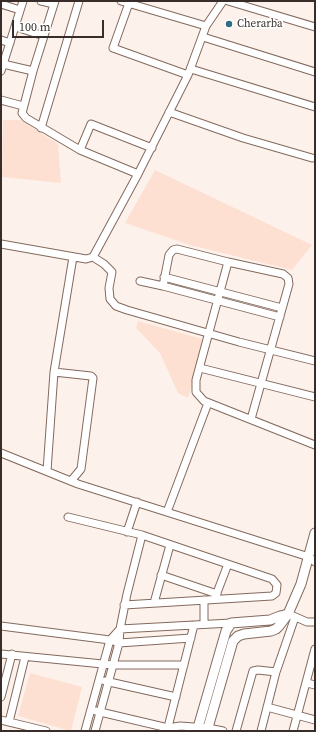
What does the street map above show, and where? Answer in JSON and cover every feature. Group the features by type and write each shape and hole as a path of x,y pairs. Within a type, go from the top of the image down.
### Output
{"street":[{"path":"23,1 2,68 33,71"},
{"path":"41,1 54,2 22,113 26,118 41,128 80,150 138,174"},
{"path":"41,128 79,1"},
{"path":"121,1 206,26"},
{"path":"1,244 86,259 93,257 138,174 143,161 152,148 190,72 206,26 223,1"},
{"path":"228,1 315,27"},
{"path":"129,3 113,48 190,72 315,107"},
{"path":"1,4 20,10"},
{"path":"16,27 44,36"},
{"path":"203,37 315,72"},
{"path":"1,40 10,43"},
{"path":"1,100 23,106"},
{"path":"169,112 243,138 312,158"},
{"path":"80,150 91,124 152,148"},
{"path":"162,286 169,255 171,251 175,249 287,276 289,282 252,419"},
{"path":"47,471 54,372 73,257"},
{"path":"93,257 104,264 112,272 109,288 110,299 116,306 270,350 315,361"},
{"path":"228,262 195,388 201,399 208,403 314,442"},
{"path":"164,277 282,308"},
{"path":"140,281 280,317"},
{"path":"200,368 315,397"},
{"path":"54,372 90,376 92,378 81,469 71,481"},
{"path":"168,512 208,403"},
{"path":"1,453 71,481 312,559"},
{"path":"127,532 137,502"},
{"path":"68,516 142,535 272,579 277,584 276,593 272,596 216,597 204,600 124,605"},
{"path":"261,731 291,616 301,584 312,559 315,533"},
{"path":"142,535 124,605 120,629 119,644 100,713 98,730 85,729 110,640 120,629 270,620 280,616 291,616 307,622 315,622"},
{"path":"154,603 170,545"},
{"path":"216,597 228,564"},
{"path":"162,575 216,597"},
{"path":"204,600 204,624"},
{"path":"203,729 233,641 238,636 244,634 265,632 276,629 291,616"},
{"path":"203,729 226,631 231,623"},
{"path":"167,730 194,625"},
{"path":"1,626 110,640 119,644 190,638"},
{"path":"1,654 114,665 184,665"},
{"path":"1,697 12,654"},
{"path":"293,731 315,654"},
{"path":"9,722 25,657"},
{"path":"236,731 253,671 258,670 276,672"},
{"path":"99,680 176,697"},
{"path":"307,683 315,684"},
{"path":"267,708 315,720"},
{"path":"91,710 167,730 180,726 223,731"},
{"path":"1,720 46,731"}],"shaded area":[{"path":"3,120 20,120 58,144 61,183 2,177"},
{"path":"155,170 312,245 292,270 190,245 125,223"},
{"path":"138,321 206,340 188,398 178,393 160,353 136,328"},
{"path":"30,673 82,687 71,731 18,716"}],"place":[{"name":"Cherarba","path":"229,24"}]}
